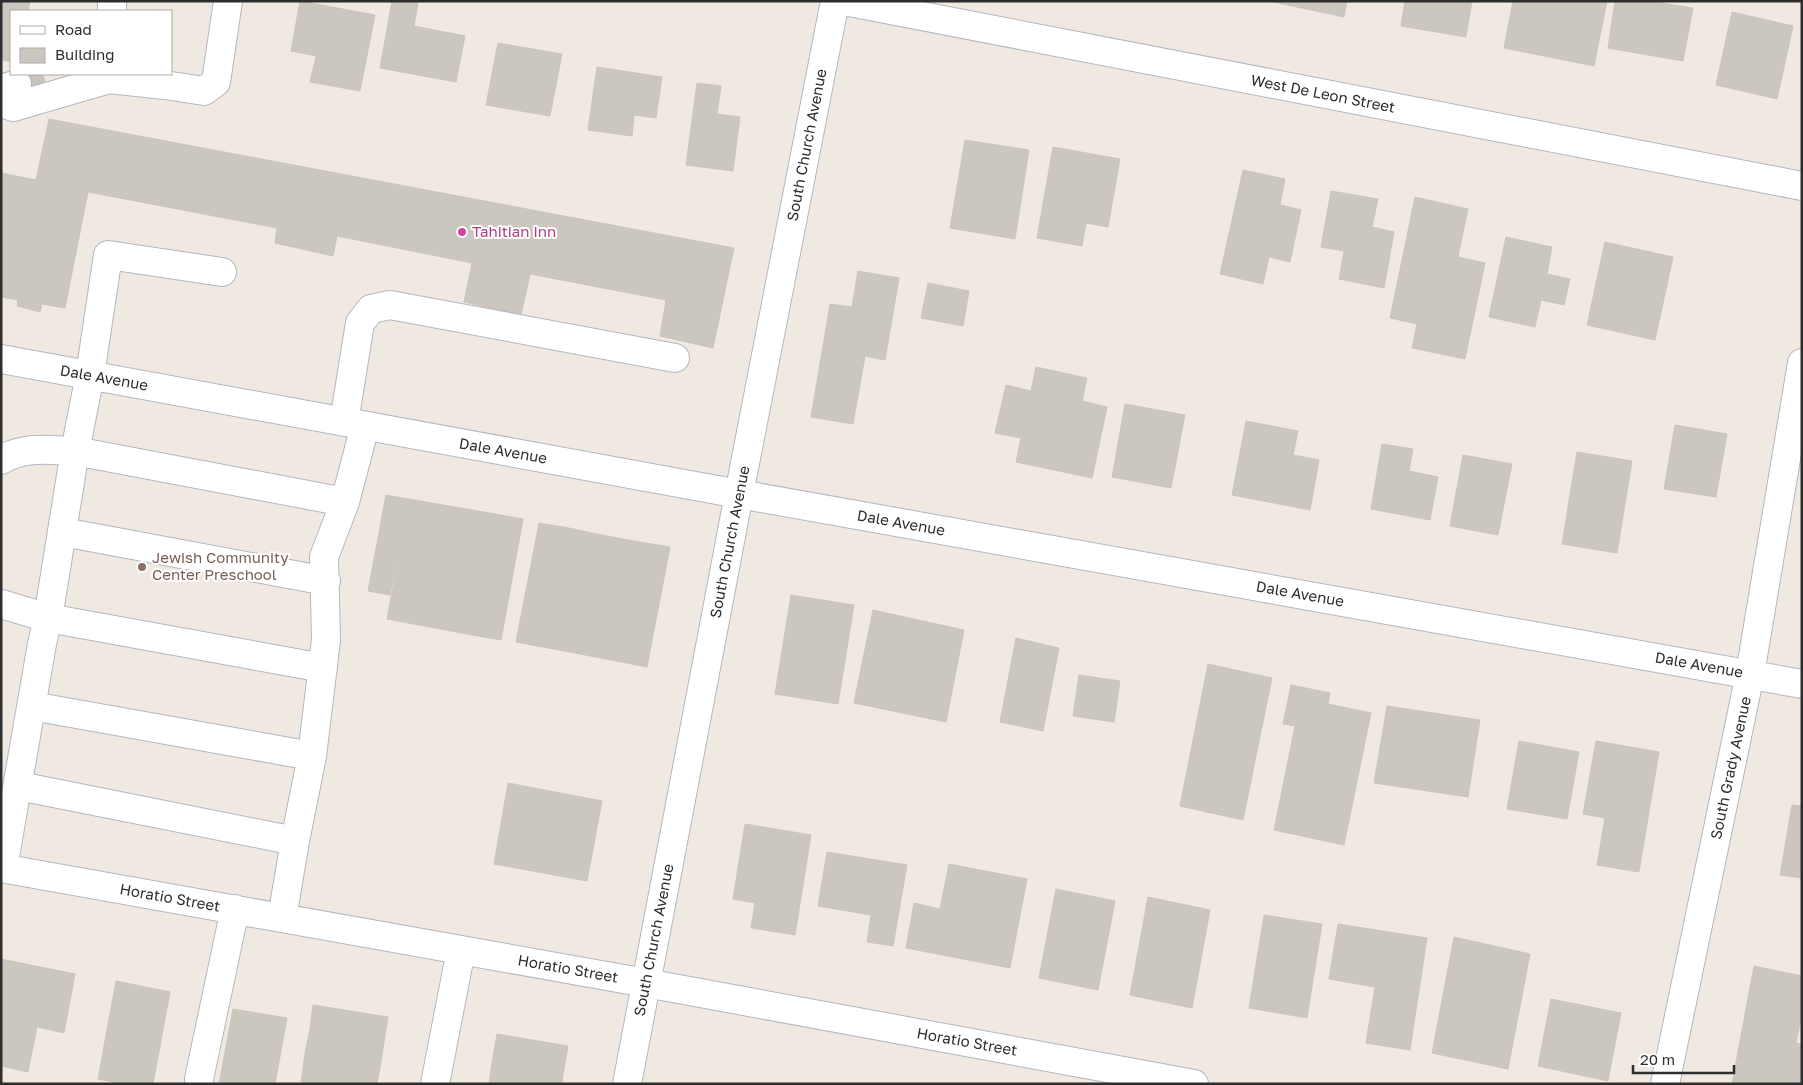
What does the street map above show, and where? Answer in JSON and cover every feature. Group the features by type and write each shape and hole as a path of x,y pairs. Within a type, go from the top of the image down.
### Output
{"street":[{"path":"7,92 13,107 109,79 204,91 216,82 228,1"},
{"name":"South Church Avenue","path":"628,1084 834,1"},
{"name":"West De Leon Street","path":"844,1 1802,186"},
{"path":"2,868 19,786 42,644 63,532 75,451 90,375 108,254 222,272"},
{"path":"282,918 312,756 326,640 324,557 345,502 354,424 360,323 371,309 390,305 676,358"},
{"name":"Dale Avenue","path":"1,359 739,494 1802,684"},
{"name":"South Grady Avenue","path":"1665,1084 1750,674 1802,363"},
{"path":"1,460 12,453 37,449 75,451 345,502"},
{"path":"63,532 326,581"},
{"path":"1,604 48,618 323,668"},
{"path":"32,706 312,756"},
{"path":"19,786 295,841"},
{"name":"Horatio Street","path":"2,868 646,983 1194,1084"},
{"path":"200,1080 235,909"},
{"path":"435,1084 461,950"}],"building":[{"path":"1,1 30,1 28,10 10,10 10,62 1,60"},
{"path":"300,1 375,15 360,91 310,82 316,56 291,51"},
{"path":"392,1 418,3 414,26 465,36 456,82 380,68"},
{"path":"1269,1 1347,1 1344,17"},
{"path":"1405,1 1472,1 1466,37 1401,26"},
{"path":"1513,1 1607,1 1594,66 1504,48"},
{"path":"1615,1 1648,1 1693,8 1683,61 1608,48"},
{"path":"1732,12 1793,26 1777,99 1716,85"},
{"path":"498,43 562,54 550,116 486,105"},
{"path":"597,67 662,77 656,118 634,115 632,136 588,130"},
{"path":"697,83 721,86 717,114 740,117 733,171 686,165"},
{"name":"Tahitian Inn","path":"49,119 734,248 713,348 660,336 666,300 530,274 521,315 464,302 472,263 337,236 333,256 275,243 277,228 88,192 65,308 42,304 40,312 17,306 18,300 1,297 1,173 36,180"},
{"path":"965,140 1029,150 1015,239 950,228"},
{"path":"1053,147 1120,159 1108,227 1086,223 1082,246 1037,238"},
{"path":"1243,170 1285,179 1280,205 1301,210 1290,262 1269,257 1263,284 1220,274"},
{"path":"1331,191 1378,199 1372,227 1394,232 1384,288 1339,279 1344,251 1321,247"},
{"path":"1415,197 1468,209 1458,257 1485,263 1465,359 1412,348 1417,324 1390,318"},
{"path":"1506,237 1552,247 1547,274 1570,279 1564,305 1541,300 1535,327 1489,317"},
{"path":"1605,242 1673,257 1655,340 1587,325"},
{"path":"858,271 899,278 885,360 865,356 853,424 811,417 830,304 852,307"},
{"path":"928,283 969,291 963,326 921,318"},
{"path":"1036,367 1087,378 1082,401 1107,407 1092,478 1016,462 1021,438 995,433 1006,385 1031,391"},
{"path":"1125,404 1185,415 1171,488 1112,477"},
{"path":"1246,421 1298,431 1293,455 1319,460 1310,510 1232,495"},
{"path":"1675,425 1727,434 1716,497 1664,489"},
{"path":"1382,444 1413,449 1409,471 1438,477 1430,520 1371,509"},
{"path":"1577,452 1632,461 1617,553 1562,544"},
{"path":"1463,455 1512,464 1498,535 1450,526"},
{"path":"386,495 409,499 390,595 368,591"},
{"path":"409,499 449,506 430,627 387,619"},
{"path":"449,506 484,512 461,633 430,627"},
{"path":"484,512 523,519 501,640 461,633"},
{"path":"539,523 569,528 548,648 516,642"},
{"path":"569,528 597,534 575,653 548,648"},
{"path":"597,534 628,540 606,659 575,653"},
{"path":"628,540 670,547 647,667 606,659"},
{"path":"791,595 854,605 838,704 775,694"},
{"path":"873,610 964,630 946,722 854,703"},
{"path":"1016,638 1059,648 1043,731 1000,722"},
{"path":"1208,664 1272,678 1243,820 1180,806"},
{"path":"1079,675 1120,681 1114,722 1073,716"},
{"path":"1291,685 1330,693 1328,704 1371,713 1344,845 1274,830 1295,726 1283,724"},
{"path":"1387,706 1480,720 1468,797 1374,783"},
{"path":"1519,741 1579,752 1567,819 1507,809"},
{"path":"1596,741 1659,752 1639,872 1597,865 1605,818 1583,814"},
{"path":"508,783 602,801 587,881 494,864"},
{"path":"1792,805 1802,806 1802,878 1780,875"},
{"path":"745,824 811,835 795,935 751,928 755,903 733,899"},
{"path":"827,852 907,865 893,946 867,942 871,915 818,906"},
{"path":"949,864 1027,879 1010,968 906,948 914,903 940,909"},
{"path":"1056,889 1115,901 1098,990 1039,978"},
{"path":"1148,897 1210,910 1192,1008 1130,995"},
{"path":"1264,915 1322,924 1307,1018 1249,1008"},
{"path":"1338,924 1427,938 1410,1050 1366,1043 1375,987 1329,979"},
{"path":"1454,937 1530,954 1508,1069 1432,1053"},
{"path":"1,959 75,974 64,1033 37,1027 28,1072 1,1066"},
{"path":"1754,966 1802,976 1802,1014 1796,1043 1802,1044 1802,1084 1732,1084"},
{"path":"116,981 170,992 153,1084 123,1084 98,1079"},
{"path":"1551,999 1621,1013 1608,1081 1538,1066"},
{"path":"313,1005 388,1017 384,1042 310,1029"},
{"path":"233,1009 287,1018 275,1084 219,1084"},
{"path":"310,1029 384,1042 380,1068 305,1054"},
{"path":"497,1034 568,1046 563,1074 492,1063"},
{"path":"305,1054 380,1068 377,1084 301,1083"},
{"path":"492,1063 563,1074 562,1084 489,1084"}],"tunnel":[{"path":"17,84 46,75"}],"place":[{"name":"Tahitian Inn","path":"462,232"},
{"name":"Jewish Community Center Preschool","path":"142,567"}]}
